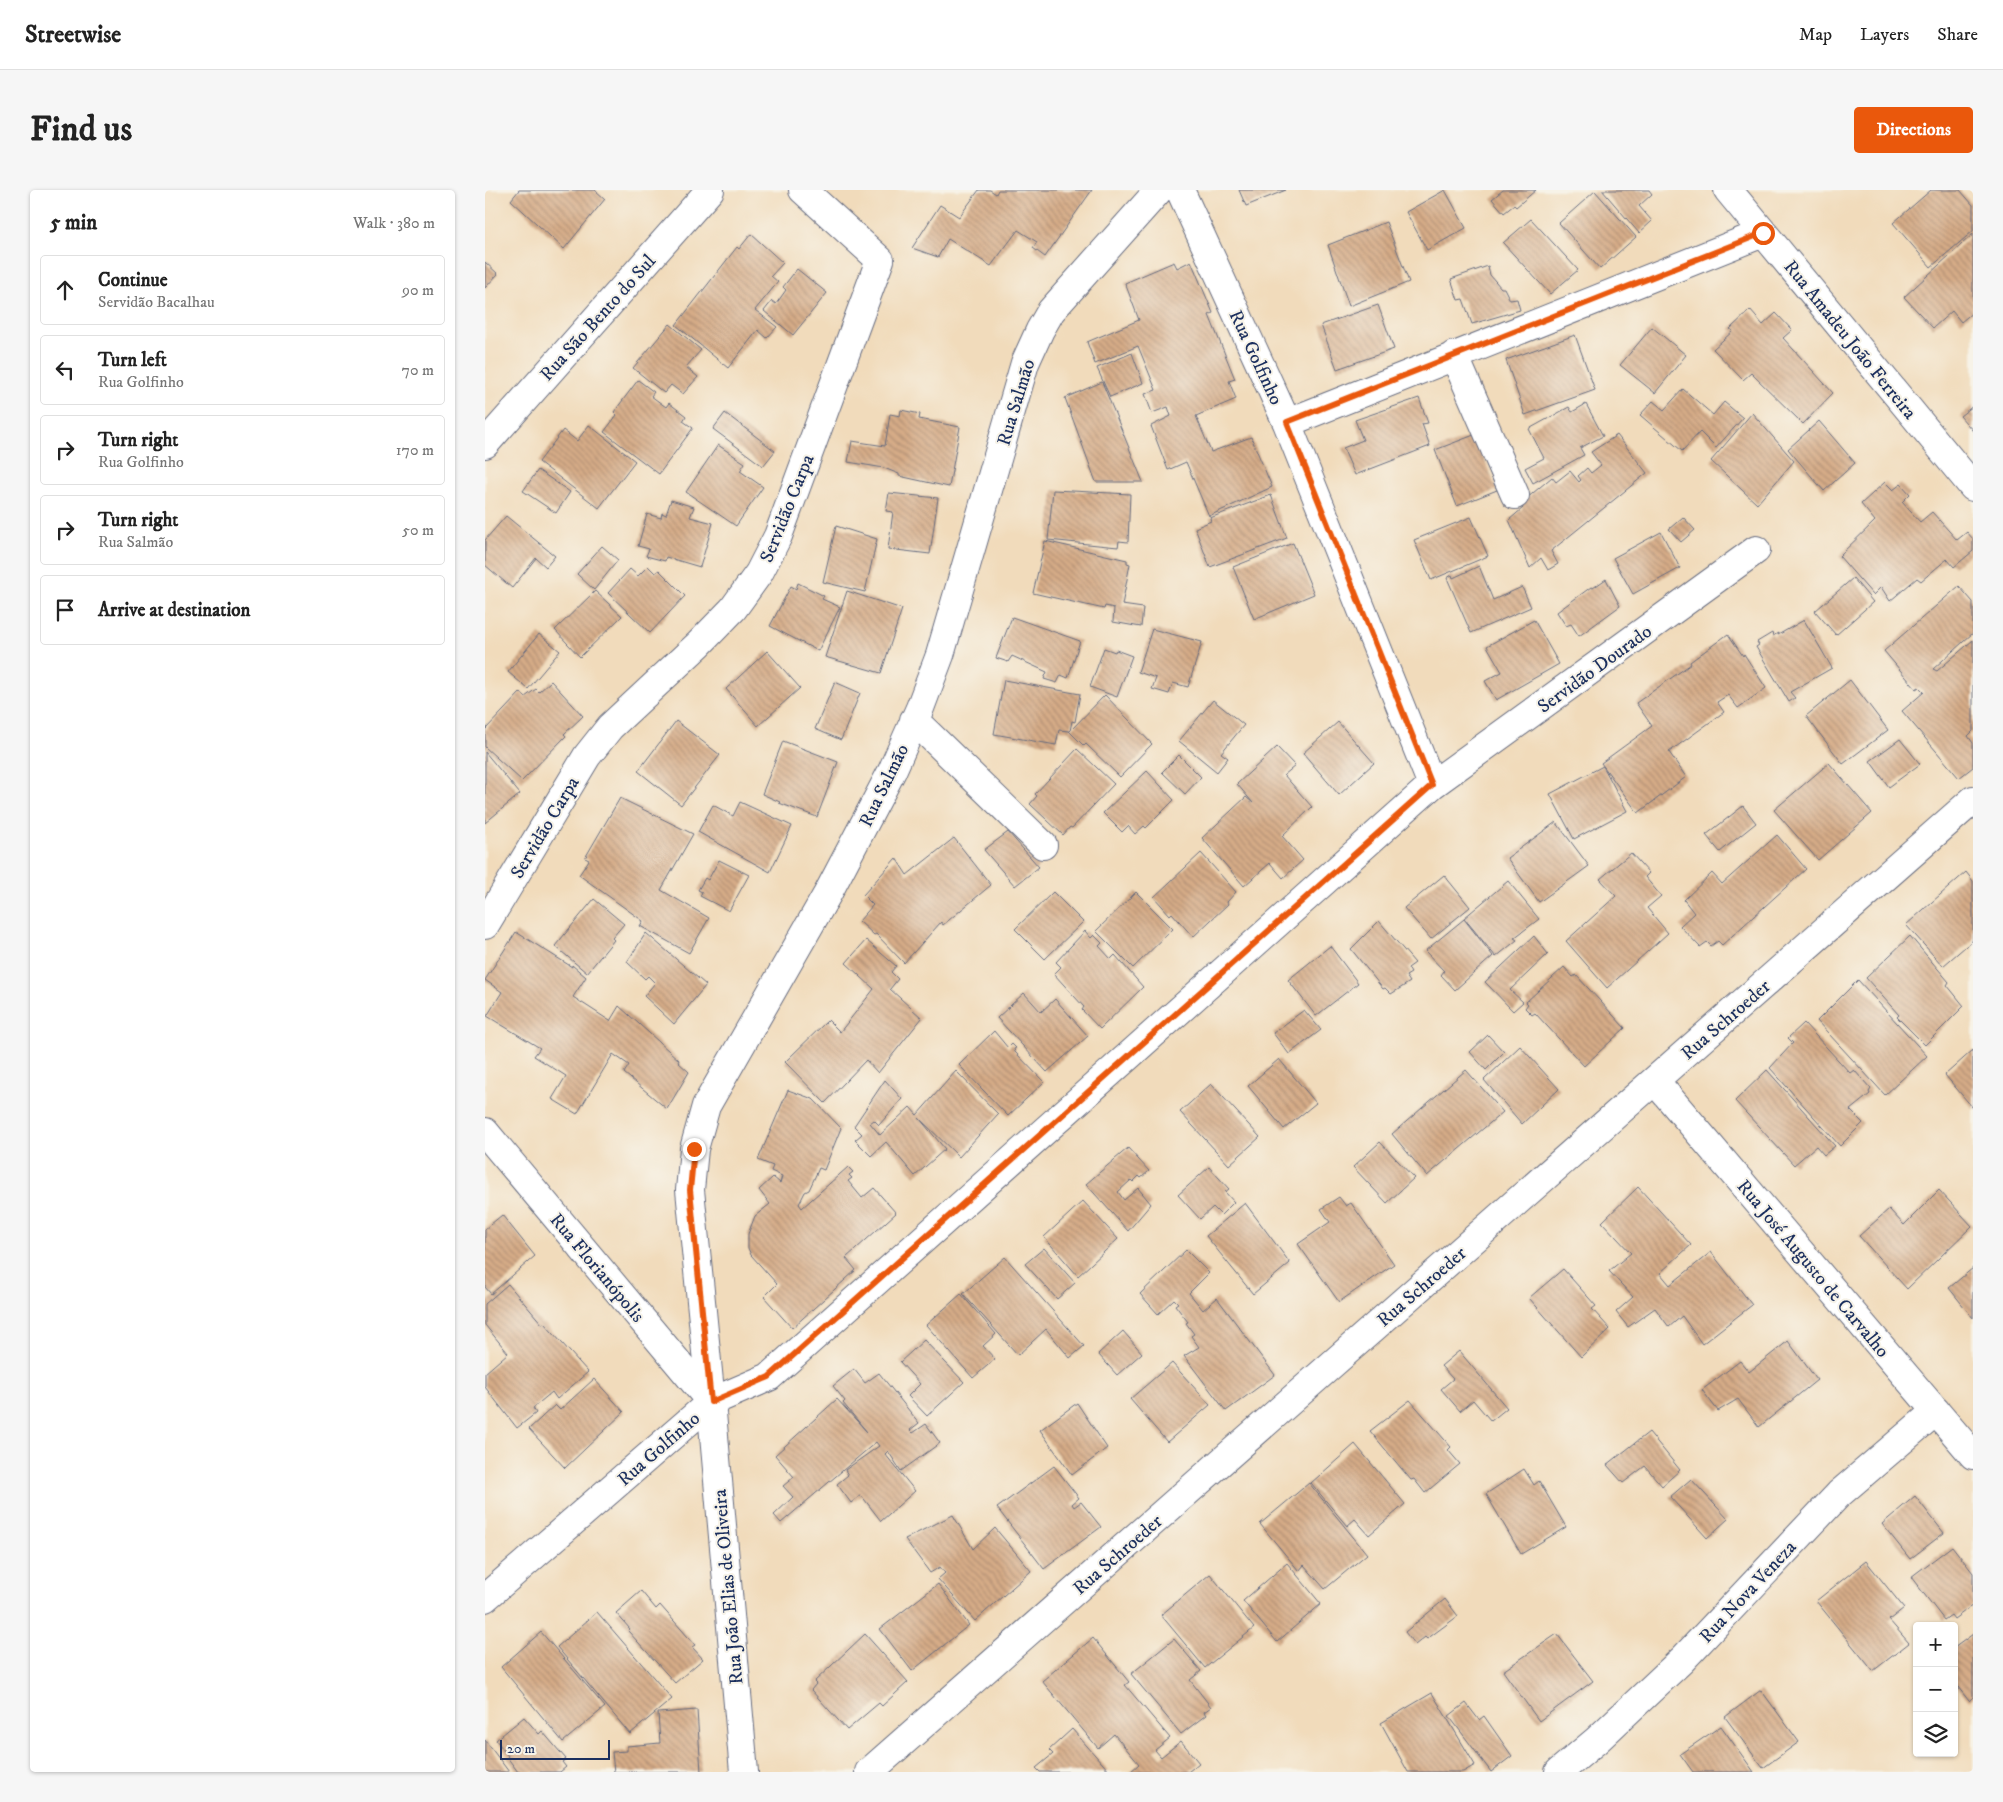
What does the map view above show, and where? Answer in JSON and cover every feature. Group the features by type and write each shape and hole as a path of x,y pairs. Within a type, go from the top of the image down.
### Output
{"street":[{"name":"Rua São Bento do Sul","path":"485,444 710,190"},
{"name":"Servidão Carpa","path":"485,925 587,756 610,727 699,644 733,609 759,573 778,536 880,260 803,190"},
{"name":"Rua Salmão","path":"711,1402 690,1190 694,1149 706,1106 829,893 892,771 914,720 940,655 1025,363 1040,330 1051,312 1159,190"},
{"name":"Rua Golfinho","path":"485,1598 711,1402 769,1377 1432,785 1287,422 1180,190"},
{"name":"Rua Amadeu João Ferreira","path":"1729,190 1973,487"},
{"path":"1287,422 1763,233"},
{"path":"1454,355 1515,495"},
{"name":"Servidão Dourado","path":"1432,785 1756,550"},
{"path":"914,720 1043,845"},
{"name":"Rua Schroeder","path":"869,1772 1973,800"},
{"name":"Rua José Augusto de Carvalho","path":"1655,1081 1973,1455"},
{"name":"Rua Florianópolis","path":"485,1132 711,1402"},
{"name":"Rua João Elias de Oliveira","path":"711,1402 744,1772"},
{"name":"Rua Nova Veneza","path":"1559,1772 1597,1740 1682,1660 1839,1494 1936,1411"}],"building":[{"path":"519,190 595,190 605,199 564,249 511,200"},
{"path":"979,190 990,190 996,194 998,190 1092,190 1045,257 1033,248 1037,242 1018,230 991,266 948,239 938,257 912,248 940,205 959,217"},
{"path":"1239,190 1286,190 1246,206"},
{"path":"1445,190 1466,228 1427,250 1406,212"},
{"path":"1503,190 1536,190 1516,207 1514,205 1504,213 1492,199"},
{"path":"1602,190 1649,190 1652,194 1639,206 1652,221 1639,233"},
{"path":"1931,190 1960,190 1973,205 1973,231 1931,267 1893,223"},
{"path":"1595,191 1636,237 1600,269 1559,223"},
{"path":"1531,219 1578,270 1550,294 1503,243"},
{"path":"1386,222 1409,282 1349,306 1328,245"},
{"path":"751,234 783,263 771,276 778,282 755,310 777,327 767,338 758,330 728,368 676,325 737,247 739,249"},
{"path":"1973,234 1973,312 1961,322 1952,311 1933,328 1904,297"},
{"path":"1191,261 1213,313 1209,315 1235,379 1229,381 1236,399 1196,416 1211,452 1251,437 1272,487 1209,516 1186,462 1168,470 1151,426 1171,416 1168,407 1152,413 1145,394 1156,390 1138,346 1095,364 1087,342 1139,320 1125,283 1174,262 1177,268"},
{"path":"485,262 498,274 485,288"},
{"path":"1488,266 1490,275 1501,288 1504,288 1510,300 1517,299 1520,310 1472,324 1463,299 1458,300 1451,279"},
{"path":"797,269 827,293 793,335 764,311 772,301 776,304 786,290 783,287"},
{"path":"1378,305 1394,349 1337,369 1321,325"},
{"path":"1750,310 1763,325 1776,313 1792,330 1783,338 1833,393 1803,424 1751,373 1743,380 1713,349 1733,331 1730,329"},
{"path":"670,324 701,350 686,367 698,377 683,394 671,385 664,393 633,368"},
{"path":"1652,327 1686,355 1655,393 1620,365"},
{"path":"1575,335 1595,390 1525,415 1506,360"},
{"path":"1132,353 1143,383 1110,397 1097,368"},
{"path":"638,380 654,392 651,396 666,407 669,403 686,416 683,421 693,428 659,474 604,432 617,415 614,412"},
{"path":"1102,382 1143,482 1096,482 1065,398"},
{"path":"1683,389 1713,415 1724,402 1743,418 1716,448 1700,432 1682,451 1640,415 1653,401 1664,410"},
{"path":"1419,398 1428,423 1422,424 1430,446 1355,475 1343,448 1363,440 1355,420"},
{"path":"1586,404 1603,436 1580,448 1584,455 1533,483 1525,468 1544,458 1529,429 1569,407 1572,412"},
{"path":"1973,406 1973,431 1960,416"},
{"path":"901,410 920,414 919,419 960,427 949,487 899,476 899,474 884,468 848,462 852,441 885,446 890,414 900,416"},
{"path":"725,413 775,451 763,466 713,429"},
{"path":"1752,413 1794,461 1757,504 1711,461"},
{"path":"1819,421 1855,463 1824,491 1788,449"},
{"path":"589,425 635,461 599,508 539,462 563,430 577,441"},
{"path":"1474,435 1497,490 1457,506 1435,450"},
{"path":"1617,435 1647,473 1551,551 1558,564 1548,570 1541,558 1530,568 1509,520 1523,508 1520,504 1552,477 1556,482 1570,471 1579,482 1581,480 1578,476 1587,468 1591,473 1601,465 1591,452"},
{"path":"718,445 745,463 740,471 763,487 736,526 686,492"},
{"path":"538,470 570,492 556,513 523,491"},
{"path":"1885,482 1893,490 1901,484 1910,494 1902,502 1920,522 1932,512 1957,540 1967,532 1973,539 1973,551 1954,567 1947,559 1921,581 1917,578 1890,601 1881,587 1873,595 1839,556 1875,521 1861,504"},
{"path":"1053,490 1130,494 1128,542 1119,541 1118,547 1048,540"},
{"path":"889,493 938,498 930,554 888,549 893,512 886,511"},
{"path":"1271,495 1287,538 1210,567 1195,528 1211,521 1210,518"},
{"path":"671,500 694,507 690,517 713,523 700,567 666,557 665,561 646,556 649,549 638,546 647,514 661,518 662,513 666,515"},
{"path":"506,516 555,556 546,567 536,558 512,588 485,565 485,540"},
{"path":"1471,517 1488,556 1431,580 1414,540"},
{"path":"1683,517 1695,530 1681,542 1669,529"},
{"path":"836,526 877,539 865,592 823,582"},
{"path":"1661,532 1680,568 1633,594 1613,558"},
{"path":"1045,541 1127,560 1127,563 1130,564 1122,605 1143,608 1141,627 1113,622 1114,608 1105,606 1104,609 1033,593"},
{"path":"1293,543 1314,594 1254,619 1233,567"},
{"path":"602,546 618,560 594,590 577,574"},
{"path":"648,566 655,573 659,570 685,596 650,633 608,593 630,569 638,576"},
{"path":"1479,566 1493,600 1522,587 1531,607 1471,633 1447,578 1452,575 1453,578"},
{"path":"1853,578 1873,602 1836,635 1815,611"},
{"path":"1606,579 1620,606 1579,636 1571,624 1566,626 1557,612 1591,587 1593,588"},
{"path":"798,583 824,596 822,599 840,607 818,651 770,626 791,586 796,589"},
{"path":"1959,586 1973,602 1973,633 1933,669 1937,671 1973,640 1973,731 1968,736 1973,743 1973,767 1959,778 1902,711 1924,692 1919,687 1916,689 1884,651"},
{"path":"595,591 622,616 580,657 555,630"},
{"path":"847,591 902,609 881,673 825,657"},
{"path":"1012,617 1080,641 1068,678 1061,675 1057,683 1044,679 1047,672 1012,656 1008,662 996,658"},
{"path":"1534,620 1559,664 1496,700 1485,681 1502,672 1487,646"},
{"path":"1804,620 1832,668 1790,692 1795,698 1789,702 1756,647 1759,645 1757,642 1772,633 1773,636 1778,633 1778,635"},
{"path":"1152,629 1202,642 1188,687 1173,683 1169,694 1152,689 1156,678 1138,672"},
{"path":"539,634 560,651 528,689 508,672"},
{"path":"1728,634 1743,656 1744,654 1766,688 1738,708 1728,695 1717,702 1724,712 1669,752 1686,777 1638,813 1601,763 1652,726 1636,703 1691,664 1690,662"},
{"path":"1104,648 1132,656 1117,697 1090,687"},
{"path":"767,651 800,688 758,726 726,689"},
{"path":"1004,680 1080,694 1075,722 1072,721 1070,731 1105,695 1152,744 1120,777 1086,744 1084,746 1069,731 1059,730 1056,745 994,734"},
{"path":"1850,680 1888,730 1843,764 1806,716"},
{"path":"551,681 583,716 564,734 566,736 522,781 485,747 485,730 521,692 525,697 536,689 539,692"},
{"path":"835,682 860,693 841,740 815,729"},
{"path":"1213,700 1244,725 1221,753 1228,758 1217,772 1179,741"},
{"path":"676,721 720,755 681,805 638,771"},
{"path":"1338,722 1374,763 1339,795 1303,753"},
{"path":"1900,739 1920,764 1889,787 1870,761"},
{"path":"783,741 838,762 817,817 779,803 762,794"},
{"path":"1277,747 1295,766 1284,775 1312,807 1282,836 1303,860 1283,878 1270,863 1244,886 1202,838 1246,797 1253,803 1237,784"},
{"path":"1077,749 1114,784 1063,835 1030,804 1037,796 1035,794"},
{"path":"485,752 520,794 485,823"},
{"path":"1179,755 1201,777 1185,794 1162,772"},
{"path":"1829,763 1872,813 1818,860 1774,810"},
{"path":"1603,766 1627,811 1574,839 1550,794"},
{"path":"1147,771 1174,800 1146,828 1144,826 1135,834 1128,826 1122,832 1103,813"},
{"path":"620,798 693,834 661,890 709,918 689,953 640,926 643,921 579,875 589,860 585,858"},
{"path":"740,802 792,826 770,872 698,832 713,805 733,816"},
{"path":"1743,806 1756,823 1720,852 1706,835"},
{"path":"1556,822 1589,866 1539,902 1507,858"},
{"path":"1008,832 1039,867 1015,886 984,850"},
{"path":"1777,835 1806,869 1722,945 1718,941 1711,946 1707,942 1700,947 1680,926 1694,913 1684,900 1712,873 1722,884"},
{"path":"954,838 991,885 943,925 941,922 904,963 876,934 874,935 859,921 873,905 863,895 896,858 907,875"},
{"path":"1201,853 1236,892 1227,902 1228,904 1193,937 1172,913 1170,915 1154,897"},
{"path":"1631,853 1649,873 1645,877 1661,896 1647,908 1668,933 1607,988 1566,941 1616,896 1600,879"},
{"path":"719,860 749,875 729,911 700,896 702,892 698,890 705,878 708,880"},
{"path":"1966,872 1973,881 1973,940 1943,966 1906,925"},
{"path":"1444,875 1470,907 1431,939 1404,908"},
{"path":"1508,881 1539,919 1514,938 1517,940 1496,957 1464,918"},
{"path":"1053,892 1083,922 1045,959 1015,929"},
{"path":"1136,892 1173,929 1133,968 1096,931"},
{"path":"594,899 624,924 612,938 614,940 587,973 555,946"},
{"path":"1464,919 1493,956 1455,990 1441,975 1444,971 1425,951"},
{"path":"1379,921 1415,963 1408,968 1411,973 1406,976 1410,982 1391,994 1385,988 1383,989 1351,949"},
{"path":"1085,931 1091,938 1094,935 1102,943 1099,946 1111,959 1115,955 1143,987 1100,1029 1082,1010 1084,1007 1054,974 1061,967 1056,962"},
{"path":"516,932 572,967 572,965 586,977 573,997 610,1021 619,1006 679,1060 678,1062 689,1072 667,1109 624,1073 629,1065 613,1054 577,1114 552,1099 566,1076 534,1056 540,1048 487,1016 502,992 485,980"},
{"path":"646,933 706,985 674,1024 644,996 655,983 648,976 645,979 627,962"},
{"path":"1534,936 1548,954 1510,990 1523,1002 1513,1011 1485,982"},
{"path":"1910,936 1949,982 1947,985 1964,1006 1925,1045 1897,1017 1899,1015 1866,978"},
{"path":"866,940 896,966 891,972 898,979 890,989 922,1018 878,1073 866,1060 825,1103 785,1062 828,1020 840,1032 874,989 846,963"},
{"path":"1330,946 1358,983 1316,1016 1288,980"},
{"path":"1564,967 1573,977 1576,975 1625,1028 1584,1066 1535,1013 1532,1015 1525,1008 1528,1004 1526,1002"},
{"path":"1858,980 1927,1056 1885,1095 1817,1021"},
{"path":"1024,993 1041,1012 1055,999 1088,1036 1047,1072 997,1018"},
{"path":"1304,1010 1321,1030 1289,1054 1273,1033"},
{"path":"1804,1023 1850,1073 1854,1070 1871,1089 1870,1094 1850,1110 1863,1123 1840,1146 1770,1068 1793,1043 1788,1038"},
{"path":"994,1031 1008,1048 1012,1044 1016,1048 1014,1049 1015,1052 1044,1082 1008,1116 959,1065"},
{"path":"1488,1035 1504,1052 1486,1070 1470,1052"},
{"path":"1520,1046 1559,1089 1522,1124 1484,1080"},
{"path":"1973,1050 1973,1108 1945,1075"},
{"path":"1279,1059 1316,1103 1284,1129 1248,1086"},
{"path":"1466,1070 1503,1112 1427,1176 1392,1134"},
{"path":"1767,1070 1835,1146 1824,1155 1816,1146 1794,1165 1735,1101"},
{"path":"956,1071 998,1114 959,1157 919,1118 945,1149 915,1176 886,1142 871,1156 855,1140 862,1134 854,1126 885,1080 902,1099 879,1125 874,1120 870,1123 880,1135 910,1107 917,1115"},
{"path":"1211,1084 1260,1137 1229,1165 1180,1112"},
{"path":"788,1090 813,1099 841,1128 824,1170 819,1168 809,1190 805,1192 799,1204 802,1208 848,1167 853,1172 849,1175 852,1178 848,1181 862,1198 874,1188 896,1213 846,1258 856,1270 792,1328 764,1297 777,1284 751,1255 748,1248 748,1234 755,1216 770,1204 759,1190 773,1177 780,1183 782,1176 771,1171 773,1166 758,1160"},
{"path":"1380,1142 1414,1178 1387,1203 1353,1167"},
{"path":"1128,1148 1149,1171 1141,1178 1139,1176 1133,1182 1131,1180 1118,1192 1124,1200 1138,1188 1151,1204 1128,1231 1086,1184"},
{"path":"1209,1167 1229,1189 1225,1192 1234,1202 1221,1215 1213,1207 1200,1219 1178,1195"},
{"path":"1638,1187 1691,1245 1660,1273 1670,1285 1711,1252 1752,1305 1702,1344 1682,1316 1669,1327 1655,1308 1628,1327 1616,1312 1633,1297 1609,1271 1631,1253 1602,1222"},
{"path":"1939,1190 1972,1226 1907,1289 1859,1236 1889,1209 1904,1225"},
{"path":"1339,1197 1346,1206 1351,1203 1394,1264 1339,1302 1298,1244 1330,1222 1321,1209"},
{"path":"1083,1201 1118,1239 1078,1276 1044,1237"},
{"path":"1245,1203 1290,1263 1253,1294 1206,1236"},
{"path":"502,1215 535,1256 491,1294 485,1287 485,1229"},
{"path":"1044,1248 1075,1283 1057,1299 1025,1264"},
{"path":"1186,1250 1209,1273 1189,1293 1203,1310 1217,1298 1275,1375 1226,1411 1184,1356 1199,1347 1191,1336 1194,1334 1186,1323 1188,1322 1175,1305 1178,1303 1174,1299 1158,1314 1140,1294"},
{"path":"1005,1257 1084,1346 1070,1358 1046,1329 1018,1355 963,1294"},
{"path":"1973,1268 1973,1318 1949,1288"},
{"path":"1563,1269 1596,1306 1592,1309 1610,1329 1581,1357 1529,1298"},
{"path":"508,1284 542,1324 544,1323 588,1372 557,1399 552,1392 533,1408 536,1413 517,1428 485,1387 485,1373 508,1353 485,1325 485,1304"},
{"path":"961,1294 996,1334 983,1346 995,1359 973,1378 926,1325"},
{"path":"1123,1331 1142,1353 1117,1375 1098,1354"},
{"path":"924,1340 964,1382 927,1416 908,1396 920,1384 900,1362"},
{"path":"1788,1341 1817,1380 1759,1427 1738,1399 1718,1411 1702,1390 1740,1361 1749,1372"},
{"path":"1459,1351 1507,1408 1491,1421 1473,1400 1460,1411 1441,1389 1453,1379 1441,1366"},
{"path":"1172,1363 1210,1405 1167,1442 1130,1399"},
{"path":"854,1369 865,1383 879,1373 919,1423 910,1430 913,1433 926,1424 940,1443 901,1471 888,1451 885,1454 915,1491 881,1521 861,1495 851,1503 837,1484 848,1475 845,1470 879,1446 876,1442 781,1523 774,1515 793,1497 783,1486 794,1477 775,1455 837,1399 867,1432 843,1403 845,1401 833,1386"},
{"path":"594,1379 624,1412 565,1468 529,1429 555,1405 560,1410"},
{"path":"1410,1400 1451,1447 1448,1450 1460,1464 1425,1493 1414,1479 1411,1480 1370,1431"},
{"path":"1077,1403 1107,1448 1072,1475 1040,1430"},
{"path":"1649,1432 1680,1470 1662,1486 1645,1466 1623,1483 1607,1465"},
{"path":"1355,1444 1405,1504 1369,1535 1355,1519 1347,1526 1311,1483"},
{"path":"1054,1466 1079,1498 1072,1504 1074,1507 1081,1502 1101,1527 1044,1569 997,1508"},
{"path":"1524,1469 1534,1485 1539,1481 1566,1527 1521,1554 1486,1494"},
{"path":"1691,1479 1728,1519 1707,1538 1670,1497"},
{"path":"1309,1483 1367,1554 1325,1589 1304,1565 1299,1571 1260,1524"},
{"path":"1915,1496 1944,1533 1910,1559 1882,1524"},
{"path":"953,1515 973,1549 995,1528 1031,1571 975,1621 938,1579 945,1573 940,1567 930,1573 905,1539"},
{"path":"1952,1546 1973,1573 1973,1605 1954,1619 1951,1615 1944,1620 1911,1577"},
{"path":"1866,1561 1904,1608 1889,1620 1909,1643 1873,1671 1816,1601"},
{"path":"1287,1563 1321,1604 1277,1642 1243,1601"},
{"path":"1210,1574 1254,1628 1205,1668 1161,1615"},
{"path":"938,1584 969,1625 912,1671 880,1629"},
{"path":"641,1591 656,1609 660,1605 695,1645 692,1647 703,1659 675,1683 628,1631 630,1629 616,1613"},
{"path":"1445,1599 1458,1616 1427,1639 1425,1637 1415,1645 1405,1632"},
{"path":"597,1612 672,1699 630,1734 557,1647"},
{"path":"541,1632 605,1707 563,1742 501,1667"},
{"path":"865,1634 908,1682 882,1706 879,1703 847,1730 811,1690 816,1684 814,1682"},
{"path":"1557,1634 1593,1681 1539,1721 1503,1671"},
{"path":"1973,1634 1973,1697 1969,1701 1958,1687 1958,1645"},
{"path":"1093,1638 1129,1682 1125,1685 1170,1738 1155,1750 1161,1757 1181,1741 1199,1763 1188,1772 1130,1772 1139,1764 1114,1734 1098,1748 1042,1681"},
{"path":"1174,1639 1201,1671 1190,1680 1211,1707 1204,1712 1206,1715 1181,1734 1131,1674"},
{"path":"1761,1690 1799,1742 1763,1768 1725,1717"},
{"path":"1432,1693 1475,1765 1463,1772 1408,1772 1381,1723"},
{"path":"1466,1703 1479,1720 1484,1716 1512,1756 1491,1772 1449,1716"},
{"path":"697,1710 701,1772 614,1772 612,1752 627,1751 627,1746 660,1743 658,1713"},
{"path":"524,1717 539,1734 542,1731 566,1759 562,1762 566,1767 560,1772 518,1772 507,1757 496,1740"},
{"path":"1721,1726 1754,1772 1693,1772 1680,1754"},
{"path":"1072,1729 1110,1772 1040,1772 1036,1768 1053,1754 1049,1750"},
{"path":"485,1740 509,1772 485,1772"}],"route":[{"path":"694,1149 690,1190 711,1402 769,1377 1432,785 1287,422 1763,233"}]}
